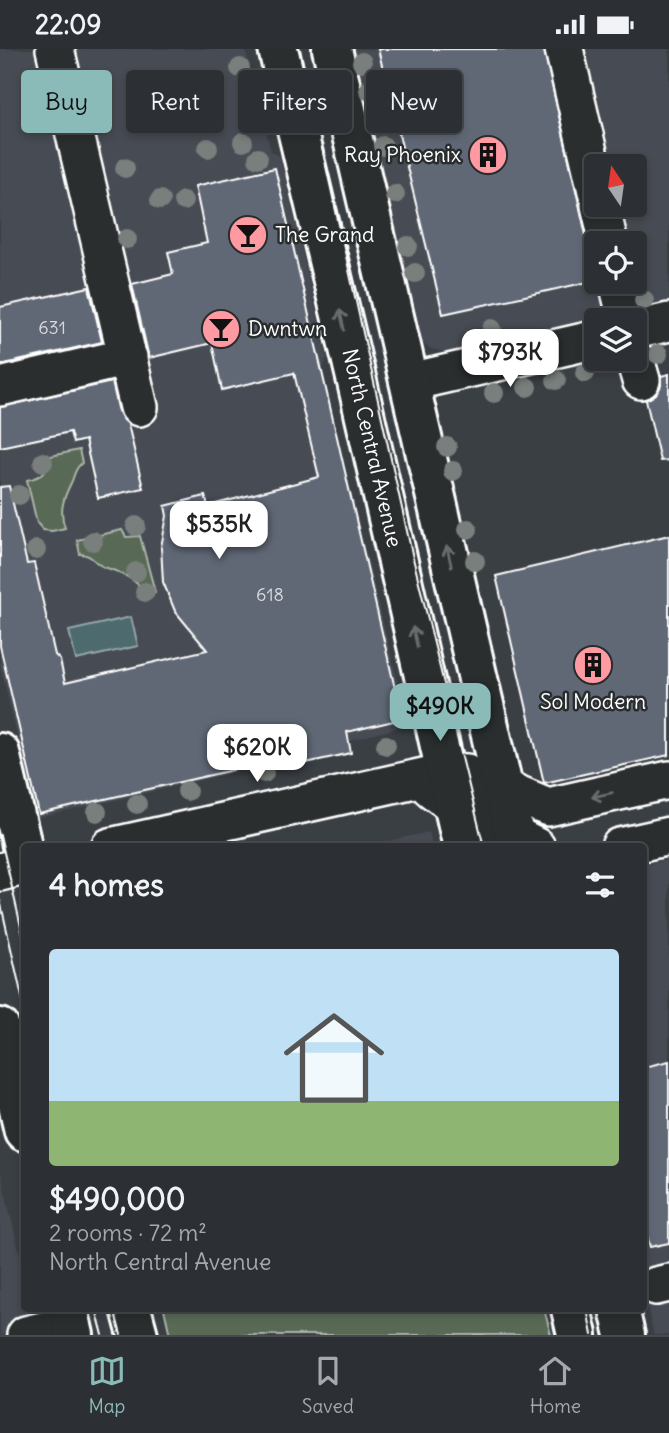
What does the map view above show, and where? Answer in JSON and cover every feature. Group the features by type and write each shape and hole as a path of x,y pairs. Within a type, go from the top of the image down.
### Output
{"main road":[{"name":"North Central Avenue","path":"278,49 454,798"},
{"path":"332,49 504,789 522,843"},
{"path":"0,753 21,843"},
{"path":"0,1028 21,1118"},
{"path":"132,1312 138,1335"},
{"path":"572,1312 577,1335"},
{"path":"620,1312 625,1335"}],"street":[{"path":"55,49 139,407"},
{"path":"564,49 588,154"},
{"path":"647,327 669,322"},
{"path":"410,382 584,342"},
{"path":"0,387 128,357"},
{"path":"138,843 504,789 548,807 669,780"},
{"path":"454,798 522,843"},
{"path":"638,843 669,836"},
{"path":"0,872 21,867"},
{"path":"26,1335 71,1323"}],"shaded area":[{"path":"0,49 245,49 250,70 238,70 238,133 266,133 271,151 280,156 327,357 322,372 408,725 235,772 39,818 0,665"},
{"path":"352,49 669,49 669,304 647,309 584,308 584,323 450,353 431,349 424,344 417,332 371,133 462,133 462,70 366,70 366,110"},
{"path":"429,832 432,843 379,843"},
{"path":"669,859 669,1335 654,1335 647,1308 647,864"},
{"path":"0,1170 21,1260 21,1312 34,1312 41,1335 0,1335"}],"green space":[{"path":"79,450 82,463 76,470 63,505 65,528 43,530 37,523 27,480 45,471 46,457"},
{"path":"122,530 126,537 140,536 155,592 147,594 128,577 80,554 77,540"},
{"path":"165,1312 545,1312 551,1335 170,1335"}],"water":[{"path":"131,617 138,646 76,660 69,631"}],"building":[{"name":"Ray Phoenix","path":"378,49 544,49 585,231 584,283 443,314 399,133 462,133 462,70 383,70"},
{"path":"275,168 402,719 347,732 351,753 288,767 284,746 230,758 233,770 39,814 0,646 0,487 9,486 27,564 34,563 55,655 60,660 65,683 207,650 175,611 163,582 161,547 167,516 165,506 205,496 208,506 319,477 294,373 222,390 212,343 149,358 132,284 173,274 168,252 207,243 195,186"},
{"path":"89,287 102,342 0,365 0,307"},
{"path":"669,374 669,460 660,461 646,400 656,394 661,386 661,376"},
{"path":"112,382 119,412 128,424 143,488 98,498 85,440 73,443 70,432 0,447 0,407"},
{"name":"Sol Modern","path":"669,535 669,755 544,783 496,576"},
{"path":"669,1061 669,1243 650,1247 647,1235 647,1066"}],"tram line":[{"path":"300,49 413,558 483,843"},
{"path":"0,835 21,927"},
{"path":"0,900 21,993"},
{"path":"97,1312 103,1335"},
{"path":"115,1312 121,1335"},
{"path":"588,1312 592,1335"}],"place":[{"name":"Ray Phoenix","path":"488,155"},
{"name":"The Grand","path":"248,235"},
{"name":"Dwntwn","path":"221,329"},
{"name":"Sol Modern","path":"593,665"}]}
